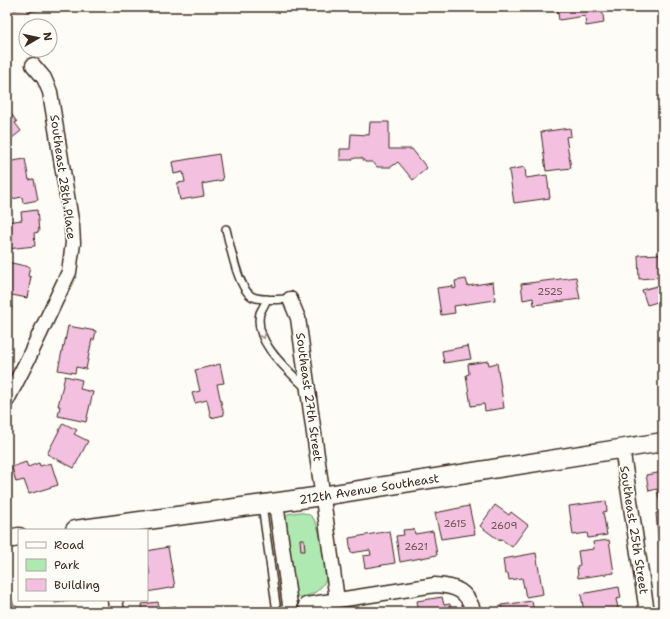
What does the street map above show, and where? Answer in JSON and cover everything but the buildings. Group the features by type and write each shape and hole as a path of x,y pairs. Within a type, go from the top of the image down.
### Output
{"street":[{"name":"Southeast 28th Place","path":"7,400 69,272 73,243 72,226 50,92 44,78 33,65"},
{"name":"Southeast 27th Street","path":"290,299 298,318 337,600"},
{"name":"212th Avenue Southeast","path":"90,529 322,496 663,442"},
{"name":"Southeast 25th Street","path":"622,448 646,612"},
{"path":"269,504 291,612"},
{"path":"7,539 18,537"},
{"path":"306,605 435,585 456,588 465,594 470,601 474,612"},
{"path":"115,601 117,612"}],"lane":[{"path":"226,229 235,267 247,292 251,296 258,298 290,299"},
{"path":"268,299 260,314 260,331 272,353 307,389"},
{"path":"269,504 277,612"}],"green space":[{"path":"299,512 307,514 313,518 319,530 326,580 316,592 293,598 282,515"},
{"path":"345,606 346,612 310,612"}]}
